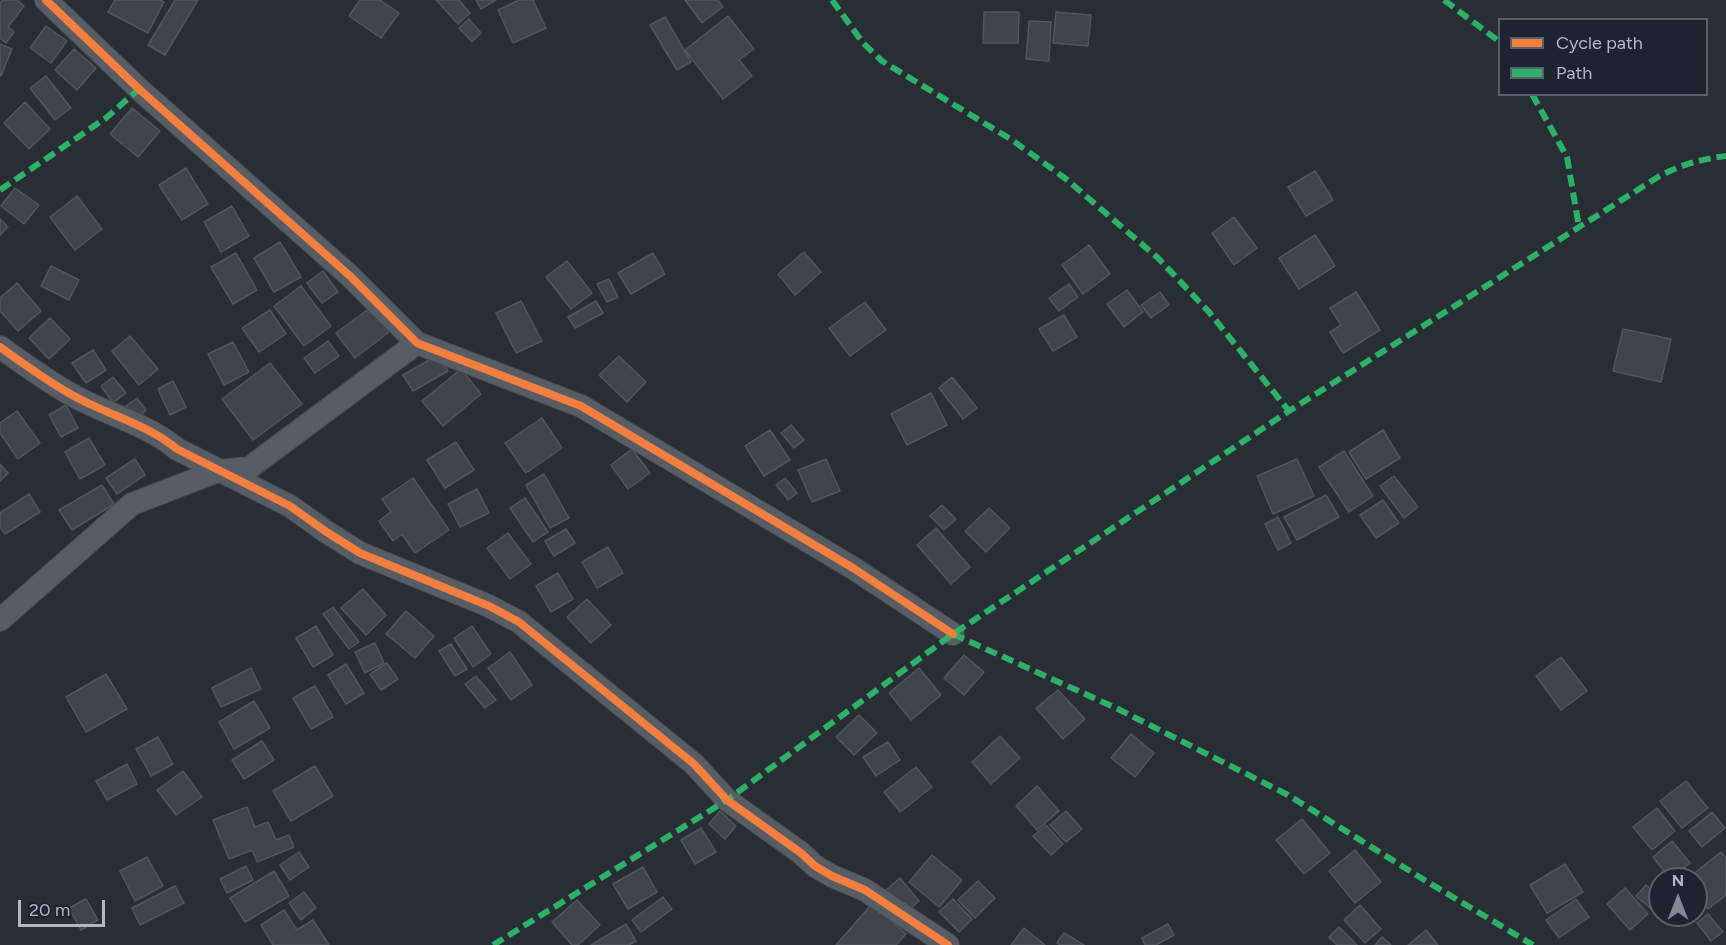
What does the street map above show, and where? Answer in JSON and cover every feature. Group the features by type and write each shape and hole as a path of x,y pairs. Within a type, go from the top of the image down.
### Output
{"street":[{"path":"46,0 157,105 350,276 417,343 581,406 853,568 953,634"},
{"path":"0,620 132,504 218,471 249,468 417,343"},
{"path":"0,347 72,396 148,430 218,471 290,506 360,553 489,606 519,622 694,764 728,800 801,852 815,866 865,890 948,945"}],"building":[{"path":"2,0 17,0 24,6 8,27 14,32 6,43 0,38 0,3"},
{"path":"115,0 160,0 164,2 148,33 108,12"},
{"path":"175,0 198,0 165,55 148,45"},
{"path":"360,0 380,0 399,13 381,38 349,16"},
{"path":"436,0 459,0 470,13 458,24"},
{"path":"476,0 496,0 481,9"},
{"path":"519,0 533,0 546,28 513,43 498,10"},
{"path":"685,0 718,0 723,7 702,23"},
{"path":"984,12 1019,12 1018,43 983,43"},
{"path":"1056,12 1091,15 1088,46 1053,43"},
{"path":"728,16 754,49 739,60 752,76 723,99 685,50"},
{"path":"665,17 691,62 677,70 650,25"},
{"path":"469,19 481,33 472,42 459,28"},
{"path":"1029,21 1051,22 1049,61 1026,59"},
{"path":"46,26 67,41 51,63 30,48"},
{"path":"0,44 12,49 1,76 0,75"},
{"path":"74,49 96,68 77,90 55,70"},
{"path":"46,76 71,108 55,120 30,88"},
{"path":"25,102 50,129 29,149 4,123"},
{"path":"132,108 160,131 138,157 110,134"},
{"path":"186,168 208,204 182,220 159,185"},
{"path":"1315,171 1333,200 1306,216 1288,187"},
{"path":"15,188 39,205 24,224 1,206"},
{"path":"77,196 102,229 75,250 50,217"},
{"path":"232,206 249,236 221,252 204,222"},
{"path":"1234,217 1257,248 1234,265 1212,233"},
{"path":"0,219 8,227 0,235"},
{"path":"1315,235 1335,266 1299,289 1279,258"},
{"path":"280,242 301,277 274,292 254,258"},
{"path":"1089,245 1110,274 1083,294 1062,265"},
{"path":"804,252 821,272 795,295 778,274"},
{"path":"236,253 257,290 233,304 211,267"},
{"path":"653,253 665,274 631,294 618,273"},
{"path":"567,261 592,293 571,309 546,277"},
{"path":"51,266 79,280 69,300 41,286"},
{"path":"323,271 338,292 322,303 307,283"},
{"path":"609,279 618,297 607,302 597,284"},
{"path":"17,283 41,311 18,331 0,311 0,298"},
{"path":"1069,284 1078,297 1059,311 1049,298"},
{"path":"301,286 331,326 304,346 274,306"},
{"path":"1127,290 1143,312 1124,327 1107,304"},
{"path":"1160,292 1169,305 1151,318 1141,305"},
{"path":"1356,292 1380,330 1343,353 1330,332 1341,325 1330,308"},
{"path":"521,301 542,341 516,353 496,313"},
{"path":"596,301 603,313 575,328 568,317"},
{"path":"865,302 886,330 850,356 829,328"},
{"path":"370,308 389,332 355,358 336,333"},
{"path":"270,310 286,334 259,352 242,328"},
{"path":"1064,315 1077,337 1053,351 1039,329"},
{"path":"50,318 70,339 49,359 29,338"},
{"path":"1623,329 1671,339 1661,382 1613,371"},
{"path":"130,336 158,369 139,385 112,351"},
{"path":"328,341 339,356 315,373 304,358"},
{"path":"233,342 249,372 224,385 208,354"},
{"path":"93,350 106,370 86,383 72,363"},
{"path":"438,355 448,371 413,391 403,375"},
{"path":"619,356 646,382 627,402 599,375"},
{"path":"270,363 302,404 253,440 222,399"},
{"path":"461,369 481,394 443,426 422,401"},
{"path":"113,377 126,393 113,403 101,386"},
{"path":"952,377 977,408 963,419 939,388"},
{"path":"173,381 186,407 170,415 158,389"},
{"path":"931,393 947,425 907,445 891,414"},
{"path":"137,398 146,410 137,419 126,406"},
{"path":"66,405 78,428 61,437 49,415"},
{"path":"17,411 40,443 18,459 0,433 0,423"},
{"path":"542,418 562,448 526,473 505,443"},
{"path":"791,425 804,440 794,448 781,433"},
{"path":"770,430 790,460 764,476 745,446"},
{"path":"1383,430 1400,458 1366,479 1349,452"},
{"path":"89,438 105,465 80,479 65,452"},
{"path":"456,442 474,470 445,488 427,460"},
{"path":"632,449 650,473 628,489 611,465"},
{"path":"1344,451 1373,496 1349,512 1319,467"},
{"path":"135,459 145,475 117,494 106,478"},
{"path":"826,459 840,491 812,502 798,470"},
{"path":"1297,459 1314,496 1273,514 1257,476"},
{"path":"0,464 8,473 0,481"},
{"path":"544,474 569,518 550,528 526,485"},
{"path":"1394,476 1418,507 1404,518 1380,486"},
{"path":"413,478 449,530 415,553 402,534 393,541 379,521 391,512 382,499"},
{"path":"785,478 797,493 788,500 776,485"},
{"path":"102,485 114,504 72,530 59,510"},
{"path":"477,489 489,513 460,527 448,504"},
{"path":"29,494 40,512 5,534 0,527 0,513"},
{"path":"1326,495 1339,517 1297,540 1284,517"},
{"path":"525,498 548,532 533,542 510,508"},
{"path":"1383,500 1399,523 1376,538 1360,515"},
{"path":"942,505 956,519 944,530 930,516"},
{"path":"989,508 1010,528 986,552 965,531"},
{"path":"1278,517 1291,543 1278,550 1265,524"},
{"path":"936,528 970,567 951,584 917,545"},
{"path":"566,529 575,543 554,556 545,541"},
{"path":"508,533 531,564 510,579 487,548"},
{"path":"608,547 623,573 597,588 582,562"},
{"path":"558,573 573,599 551,612 536,586"},
{"path":"363,589 386,615 366,635 341,608"},
{"path":"587,599 611,625 591,643 567,617"},
{"path":"333,607 359,642 349,649 323,614"},
{"path":"406,611 434,636 415,658 386,634"},
{"path":"316,626 333,655 313,667 296,638"},
{"path":"472,626 491,654 473,667 454,638"},
{"path":"375,643 384,663 365,673 355,652"},
{"path":"451,644 467,669 455,676 439,651"},
{"path":"510,652 532,685 511,700 488,668"},
{"path":"964,655 984,672 964,695 944,678"},
{"path":"1561,657 1587,691 1561,710 1536,676"},
{"path":"387,663 398,679 381,690 370,674"},
{"path":"346,664 364,693 346,704 328,675"},
{"path":"251,668 261,689 221,707 212,688"},
{"path":"919,668 941,695 911,720 889,693"},
{"path":"106,674 127,709 86,732 66,697"},
{"path":"476,676 496,700 485,708 465,684"},
{"path":"315,686 333,717 311,729 293,698"},
{"path":"1058,690 1085,719 1063,739 1036,708"},
{"path":"254,701 270,728 234,749 219,722"},
{"path":"859,715 877,733 854,755 836,737"},
{"path":"1131,734 1154,753 1135,777 1111,758"},
{"path":"1000,736 1020,758 991,784 972,762"},
{"path":"158,737 173,764 151,776 136,749"},
{"path":"262,741 274,760 244,779 232,760"},
{"path":"888,742 900,760 876,776 863,757"},
{"path":"127,764 137,784 107,800 96,781"},
{"path":"315,766 333,796 291,821 273,791"},
{"path":"916,767 932,787 900,812 884,792"},
{"path":"183,771 202,797 176,815 157,790"},
{"path":"1686,781 1708,808 1682,828 1660,801"},
{"path":"1037,786 1059,811 1037,830 1016,806"},
{"path":"247,807 255,827 268,822 276,840 289,835 294,847 257,862 252,850 229,859 213,820"},
{"path":"1657,808 1675,831 1652,850 1633,827"},
{"path":"720,811 736,826 725,839 709,824"},
{"path":"1066,811 1082,829 1066,842 1050,825"},
{"path":"1712,812 1725,828 1702,847 1689,831"},
{"path":"1302,819 1330,853 1304,874 1276,840"},
{"path":"1046,825 1063,844 1051,855 1033,836"},
{"path":"701,828 716,852 695,864 681,840"},
{"path":"1672,841 1690,863 1685,867 1661,867 1653,857"},
{"path":"1355,850 1381,882 1355,903 1329,871"},
{"path":"299,852 309,867 290,880 280,865"},
{"path":"1721,852 1726,858 1726,895 1708,909 1708,867 1702,867"},
{"path":"932,855 962,880 939,907 909,882"},
{"path":"147,857 163,886 135,901 120,871"},
{"path":"1565,864 1583,892 1547,913 1530,885"},
{"path":"246,866 253,880 227,893 220,879"},
{"path":"643,867 657,892 628,909 613,884"},
{"path":"274,871 289,896 245,922 230,898"},
{"path":"900,878 919,901 904,914 884,892"},
{"path":"978,881 995,898 975,918 958,900"},
{"path":"1646,885 1648,887 1648,906 1636,896"},
{"path":"175,886 184,903 140,925 132,908"},
{"path":"1625,888 1648,914 1630,930 1607,904"},
{"path":"304,892 316,908 301,920 289,903"},
{"path":"663,897 672,909 641,932 632,920"},
{"path":"86,899 98,920 81,930 69,908"},
{"path":"953,899 972,919 959,932 939,912"},
{"path":"1576,899 1589,917 1559,938 1546,920"},
{"path":"577,900 600,925 578,945 572,945 552,922"},
{"path":"872,904 906,934 896,945 836,945"},
{"path":"1360,905 1381,929 1365,943 1344,920"},
{"path":"284,910 297,930 313,920 329,945 273,945 261,925"},
{"path":"1708,914 1723,932 1711,941 1700,927 1708,927"},
{"path":"626,924 636,941 629,945 591,945"},
{"path":"1168,924 1174,935 1156,945 1145,945 1142,938"},
{"path":"1339,927 1357,945 1337,945 1329,937"},
{"path":"1024,928 1045,945 1011,945"},
{"path":"1426,930 1438,945 1408,945"},
{"path":"1064,933 1084,945 1060,945 1057,943"},
{"path":"1382,937 1391,945 1375,945"}],"marked path":[{"path":"832,0 863,43 882,61 1012,140 1066,179 1158,258 1209,312 1289,411"},
{"path":"1444,0 1498,40"},
{"path":"0,190 106,118 139,89"},
{"path":"1533,96 1567,157 1579,227"},
{"path":"493,945 727,800 953,634 1289,411 1658,177 1691,163 1726,156"},
{"path":"953,634 1118,709 1288,795 1533,945"}],"cycle path":[{"path":"46,0 139,89 350,276 417,343 581,406 853,568 953,634"},
{"path":"0,347 45,379 74,396 140,426 177,449 290,506 360,553 489,606 519,622 694,764 727,800 801,853 815,866 865,890 948,945"}]}
